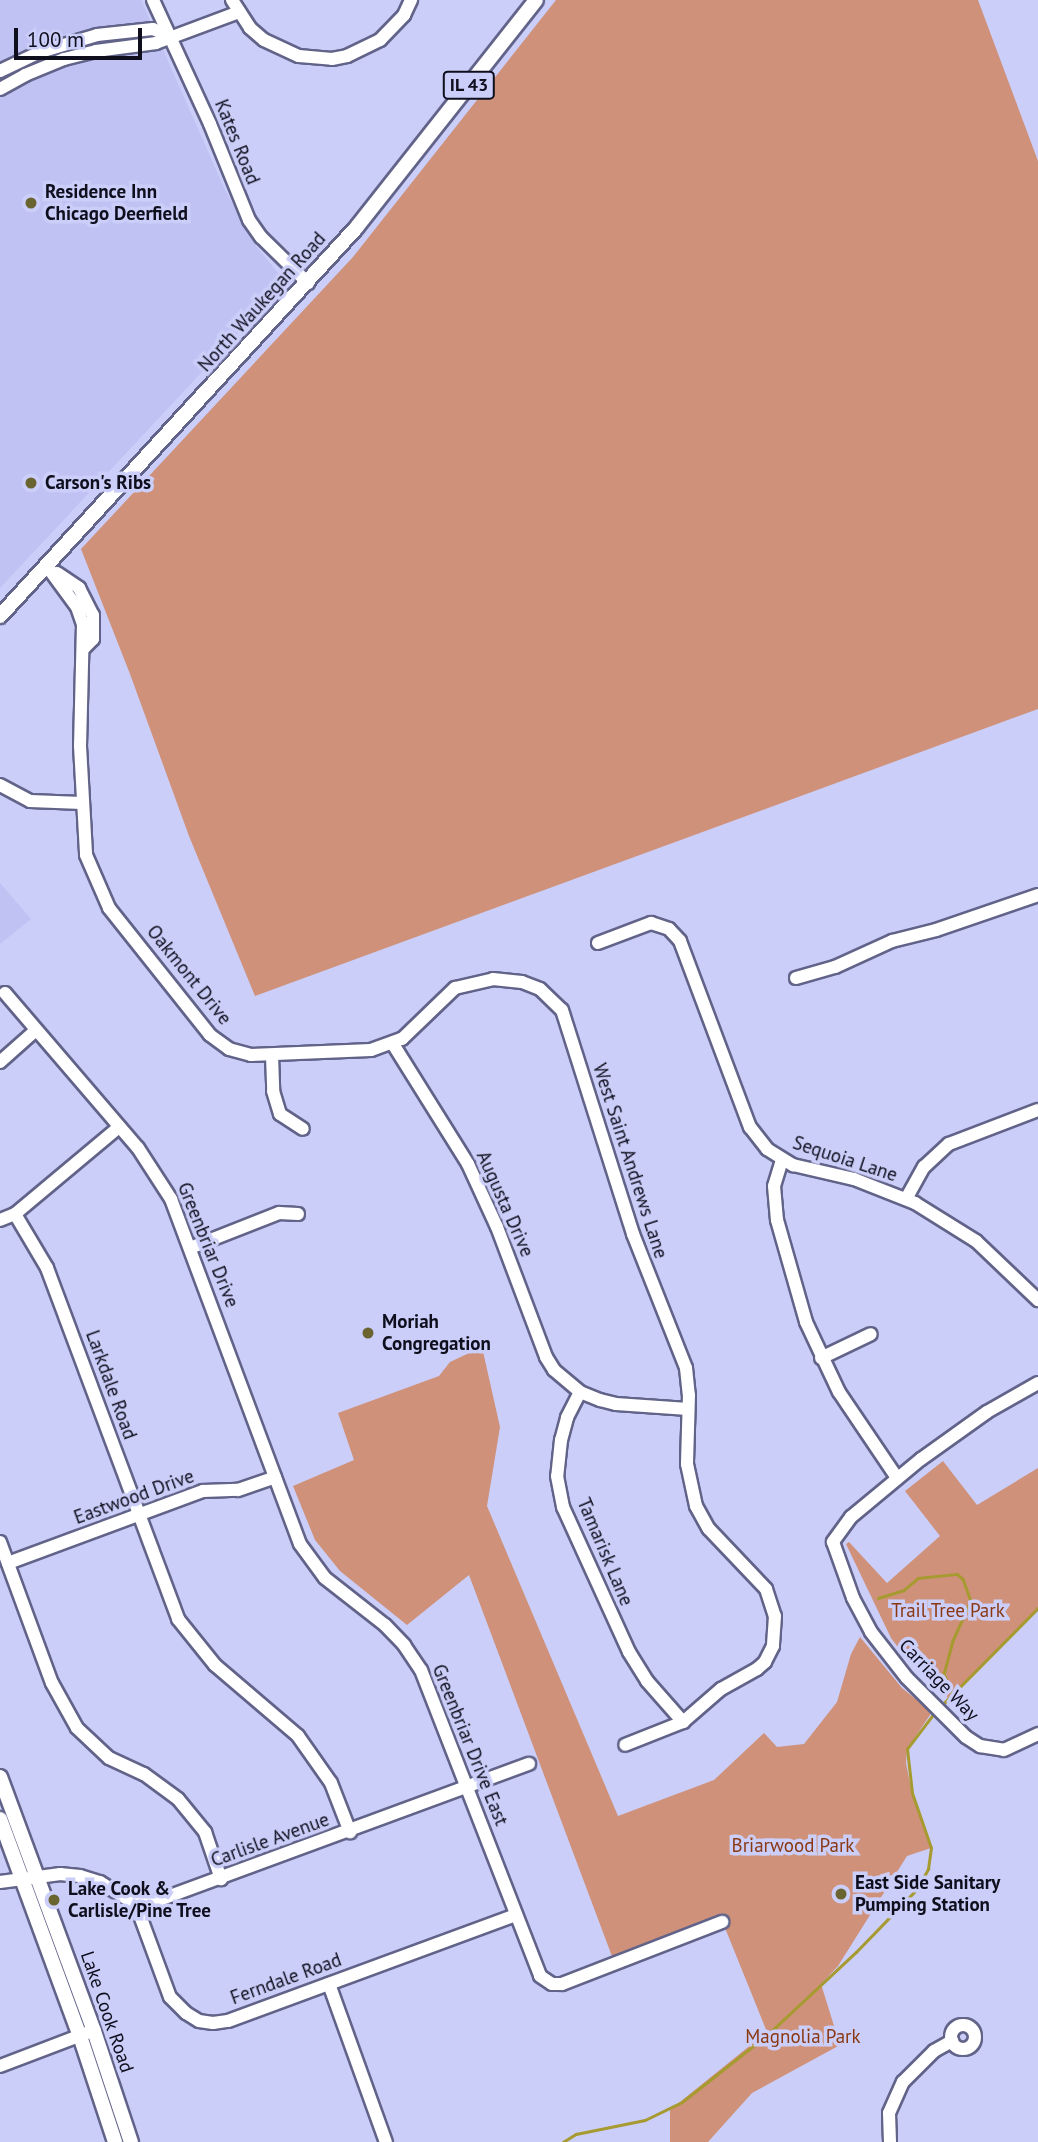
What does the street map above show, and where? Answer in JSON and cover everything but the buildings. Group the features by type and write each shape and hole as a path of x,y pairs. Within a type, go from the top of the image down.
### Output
{"main road":[{"name":"North Waukegan Road","path":"0,616 356,228 536,0"},
{"name":"Lake Cook Road","path":"0,1777 115,2142"},
{"name":"Lake Cook Road","path":"0,1819 31,1879 94,2031 131,2142"}],"street":[{"name":"Kates Road","path":"153,0 249,220 261,237 308,283"},
{"path":"0,89 64,59 96,51 156,43 236,6 250,28 283,50 299,56 347,56 380,40 404,15 411,0"},
{"path":"0,71 40,52 97,35 153,29 171,37"},
{"name":"Oakmont Drive","path":"46,565 79,588 86,597 95,625 93,639 84,648 80,746 86,855 109,908 210,1035 241,1054 371,1050 402,1039 456,988 493,979 530,985"},
{"path":"0,785 30,801 82,803"},
{"path":"796,978 835,967 877,946 1038,895"},
{"name":"Sequoia Lane","path":"598,943 651,923 669,929 680,941 750,1127 759,1141 782,1160 854,1179 906,1199 976,1241 1038,1300"},
{"name":"West Saint Andrews Lane","path":"530,985 556,1002 567,1022 579,1071 610,1153 637,1244 684,1360 689,1383 687,1464 696,1506 709,1529 766,1589 775,1616 775,1630 765,1662 721,1689 683,1722 625,1745"},
{"name":"Greenbriar Drive","path":"5,993 158,1177 190,1248 289,1514"},
{"path":"0,1062 36,1030"},
{"name":"Augusta Drive","path":"393,1044 446,1124 468,1164 498,1227 546,1357 561,1378 575,1389 616,1405 688,1409"},
{"path":"272,1055 273,1091 280,1114 303,1129"},
{"path":"906,1199 924,1167 949,1144 1038,1110"},
{"path":"0,1220 15,1214 119,1127"},
{"path":"782,1160 774,1185 777,1220 796,1292 821,1358 839,1392 897,1478 987,1412 1038,1383"},
{"path":"190,1248 279,1213 298,1214"},
{"name":"Larkdale Road","path":"15,1214 47,1268 178,1619 200,1650 280,1718 317,1760 331,1783 350,1832"},
{"path":"821,1358 871,1334"},
{"name":"Tamarisk Lane","path":"575,1389 561,1440 557,1476 563,1507 629,1652 647,1681 683,1722"},
{"name":"Eastwood Drive","path":"8,1563 203,1492 238,1490 275,1477"},
{"name":"Carriage Way","path":"897,1478 851,1517 832,1542 853,1598 871,1632 891,1660 979,1746 992,1750 1017,1746 1038,1734"},
{"name":"Greenbriar Drive East","path":"289,1514 309,1560 334,1586 385,1625 404,1645 421,1670 540,1976 552,1984 582,1977 722,1922"},
{"path":"0,1542 52,1683 77,1728 109,1758 144,1774 178,1799 205,1832 222,1879"},
{"name":"Carlisle Avenue","path":"135,1902 148,1904 163,1900 468,1789 529,1764"},
{"path":"0,1882 80,1876 100,1882 135,1902"},
{"name":"Ferndale Road","path":"135,1902 170,1997 186,2014 199,2021 228,2021 516,1915"},
{"path":"329,1984 386,2142"},
{"path":"0,2066 94,2031"},
{"path":"890,2142 889,2113 902,2082 934,2051 952,2041"}],"shaded area":[{"path":"0,0 141,0 225,190 256,246 278,273 272,297 0,588"},
{"path":"0,883 31,919 0,944"}],"green space":[{"path":"556,0 978,0 1038,161 1038,709 255,996 189,836 81,549 353,257"},
{"name":"Briarwood Park","path":"482,1347 500,1427 487,1506 618,1816 714,1780 764,1733 777,1747 804,1744 837,1702 851,1654 860,1637 902,1688 932,1712 907,1749 906,1763 912,1793 931,1848 907,1856 838,1966 821,1984 840,2045 752,2093 708,2142 670,2142 670,2110 767,2032 721,1918 613,1959 469,1575 407,1625 340,1571 315,1540 293,1486 354,1460 338,1413 439,1376 450,1362"},
{"name":"Trail Tree Park","path":"943,1461 977,1505 1038,1468 1038,1608 948,1698 907,1659 891,1638 846,1544 849,1542 887,1583 940,1536 905,1491"}],"waterway":[{"path":"878,1598 904,1590 918,1578 957,1574 963,1579 971,1601 953,1641 944,1674 952,1693"},
{"path":"942,1705 1038,1608"},
{"path":"563,2142 576,2134 645,2120 682,2102 766,2036 856,1952 917,1889 928,1869 931,1848 912,1793 907,1749 935,1712"}],"place":[{"name":"Residence Inn Chicago Deerfield","path":"31,203"},
{"name":"Carson's Ribs","path":"31,483"},
{"name":"Moriah Congregation","path":"368,1333"},
{"name":"East Side Sanitary Pumping Station","path":"841,1894"},
{"name":"Lake Cook & Carlisle/Pine Tree","path":"54,1900"}],"park label":[{"name":"Magnolia Park","path":"803,2037"}]}
